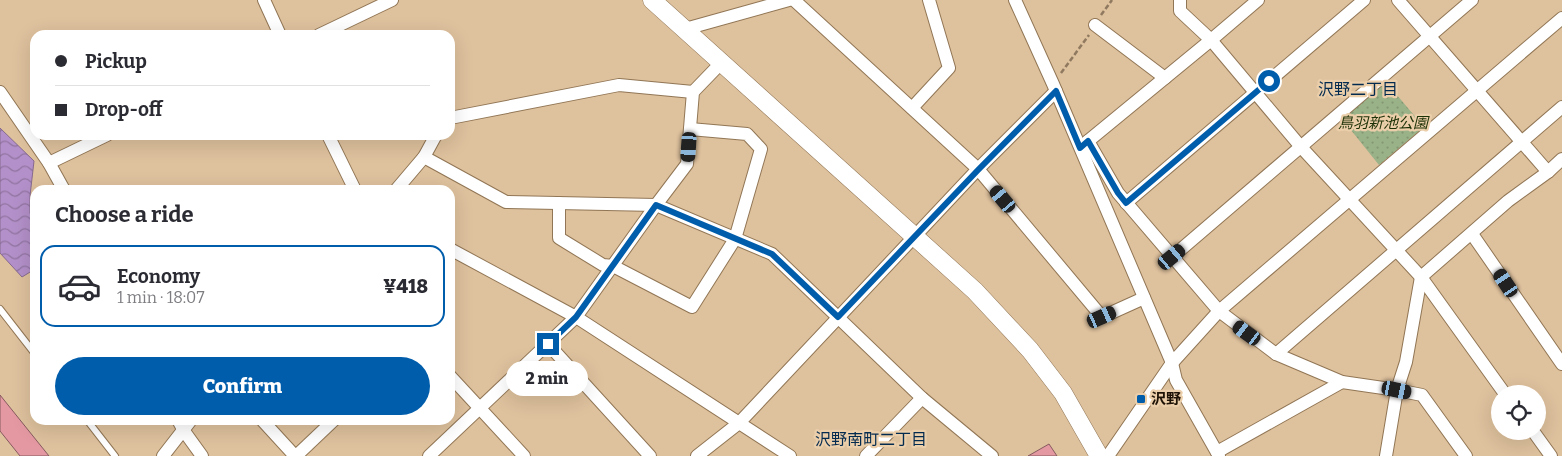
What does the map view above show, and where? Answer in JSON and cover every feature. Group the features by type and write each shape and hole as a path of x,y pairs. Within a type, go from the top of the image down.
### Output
{"street":[{"path":"264,0 278,30"},
{"path":"329,30 392,0"},
{"path":"652,0 975,291 1030,350 1063,393 1098,456"},
{"path":"685,29 789,0"},
{"path":"794,0 978,170 1102,317 1144,298"},
{"path":"912,108 949,68 929,0"},
{"path":"1015,0 1054,88 1084,144 1126,203 1218,311 1276,354 1342,382 1422,395 1466,456"},
{"path":"1180,0 1180,11 1212,40 1349,201 1421,278 1499,385"},
{"path":"1084,144 1258,0"},
{"path":"1126,203 1364,0"},
{"path":"1398,0 1548,172"},
{"path":"1172,257 1472,0"},
{"path":"1108,456 1172,363 1218,311 1562,18"},
{"path":"1095,25 1165,78"},
{"path":"429,456 576,317 656,205 688,164 693,92 722,62"},
{"path":"455,117 619,85 693,92"},
{"path":"697,456 739,423 1054,88"},
{"path":"0,92 30,135"},
{"path":"1276,354 1562,107"},
{"path":"559,203 559,238 603,265 613,266 692,307 735,239 761,149 747,134 690,129"},
{"path":"34,140 50,163 61,185"},
{"path":"50,163 97,140"},
{"path":"330,140 353,185"},
{"path":"400,185 424,157 433,140"},
{"path":"1084,144 1144,298 1172,363 1176,380 1218,454 1342,382"},
{"path":"424,157 506,202 656,205 772,254 922,398 992,456"},
{"path":"1386,456 1397,390 1406,362 1421,278 1508,201 1562,160"},
{"path":"1472,234 1562,364"},
{"path":"455,253 576,317 790,456"},
{"path":"548,344 650,456"},
{"path":"455,382 524,456"},
{"path":"866,456 922,398"},
{"path":"163,456 184,425"},
{"path":"186,425 202,456"},
{"path":"267,425 295,456 329,425"},
{"path":"1539,440 1551,456"}],"lane":[{"path":"0,309 30,348"},
{"path":"91,425 115,456"}],"path":[{"path":"1054,88 1112,0"}],"green space":[{"name":"鳥羽新池公園","path":"1385,81 1424,127 1379,165 1342,119"}],"water":[{"path":"0,128 34,161 30,185 30,272 22,277 0,253"}],"building":[{"path":"0,395 49,456 20,456 0,431"},
{"path":"1049,444 1057,456 1028,456"}],"place":[{"name":"沢野","path":"1141,399"}],"district":[{"name":"沢野二丁目","path":"1358,89"},
{"name":"沢野南町二丁目","path":"871,439"}],"route":[{"path":"548,344 576,317 656,205 772,254 838,317 1056,91 1080,148 1088,141 1118,193 1126,203 1269,81"}]}
